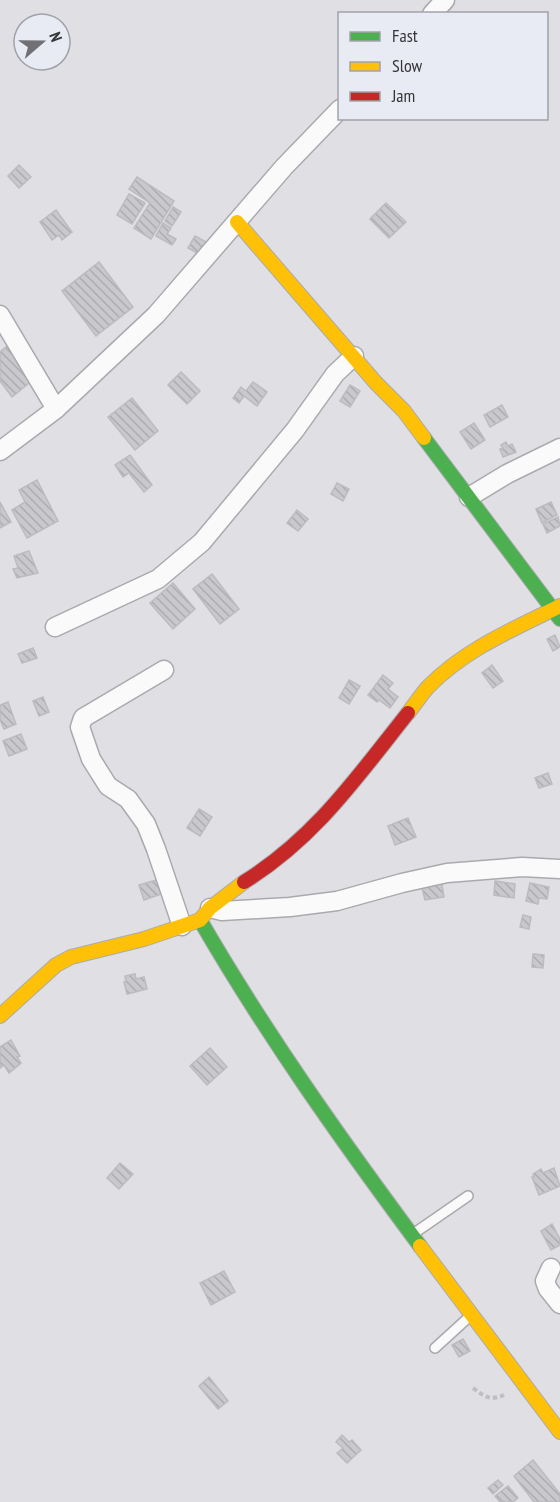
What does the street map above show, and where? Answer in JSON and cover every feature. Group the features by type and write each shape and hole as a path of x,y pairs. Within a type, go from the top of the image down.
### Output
{"street":[{"path":"434,12 445,0"},
{"path":"0,451 56,409 156,315 284,166 338,110"},
{"path":"0,1016 40,978 70,957 144,939 182,926 205,914 311,831 346,792 428,687 457,661 488,641 557,612 404,411 376,383 237,222"},
{"path":"0,315 56,409"},
{"path":"55,627 158,579 202,542 295,430 334,374 354,356"},
{"path":"469,497 507,474 560,448"},
{"path":"164,670 83,718 80,727 91,759 108,786 128,799 146,824 182,926"},
{"path":"205,914 337,901 402,882 447,873 499,868 560,869"},
{"path":"205,914 267,1029 471,1316 560,1432"},
{"path":"551,1268 545,1281 548,1289 560,1304"}],"lane":[{"path":"413,1234 468,1196"},
{"path":"435,1348 471,1316"}],"building":[{"path":"19,165 31,177 19,188 8,176"},
{"path":"137,177 174,201 151,239 134,228 150,203 129,189"},
{"path":"129,194 145,203 132,224 117,215"},
{"path":"386,203 406,222 389,238 370,219"},
{"path":"173,207 181,212 172,226 165,221"},
{"path":"56,210 72,232 62,240 59,235 52,240 40,222"},
{"path":"163,223 171,228 167,234 176,239 172,245 156,236"},
{"path":"195,236 208,243 201,255 188,248"},
{"path":"99,262 133,307 96,336 62,291"},
{"path":"7,346 33,380 12,397 0,381 0,352"},
{"path":"181,372 200,391 187,404 168,385"},
{"path":"253,382 267,392 257,406 244,396 239,403 233,398 241,387 246,391"},
{"path":"350,385 360,391 350,407 340,401"},
{"path":"132,398 158,431 135,450 108,417"},
{"path":"502,405 508,417 490,427 484,415"},
{"path":"474,423 485,440 471,449 460,432"},
{"path":"506,442 508,446 512,444 516,452 503,457 500,449 503,448 501,445"},
{"path":"130,455 152,485 144,492 129,473 123,477 115,465"},
{"path":"37,480 58,521 27,538 12,510 25,502 19,490"},
{"path":"337,483 349,489 343,501 331,494"},
{"path":"0,502 11,522 0,528"},
{"path":"551,502 557,515 542,523 536,509"},
{"path":"297,510 308,519 298,531 287,523"},
{"path":"558,517 560,526 547,533 543,524"},
{"path":"29,551 38,573 17,578 13,569 18,568 14,556"},
{"path":"212,574 239,609 220,624 193,589"},
{"path":"173,583 195,609 173,629 150,603"},
{"path":"555,635 560,647 553,651 547,639"},
{"path":"33,648 37,658 22,663 18,654"},
{"path":"492,665 503,681 493,688 482,673"},
{"path":"383,675 393,683 388,689 398,697 390,708 368,695"},
{"path":"349,680 360,686 349,704 339,698"},
{"path":"43,697 49,712 39,716 33,701"},
{"path":"8,702 16,724 4,729 0,720 0,705"},
{"path":"21,734 27,749 9,756 3,741"},
{"path":"548,773 552,784 539,788 535,778"},
{"path":"199,809 212,817 200,836 187,828"},
{"path":"408,818 416,837 395,845 388,826"},
{"path":"160,879 164,893 144,900 139,885"},
{"path":"441,880 444,897 425,900 421,884"},
{"path":"495,881 515,884 514,898 494,895"},
{"path":"530,883 549,887 547,899 539,898 538,904 526,901"},
{"path":"523,915 531,917 529,929 520,927"},
{"path":"533,954 544,955 543,968 532,967"},
{"path":"135,974 136,979 144,977 147,989 127,994 125,976"},
{"path":"11,1040 20,1056 17,1057 21,1063 9,1073 4,1065 0,1068 0,1047"},
{"path":"210,1048 227,1067 207,1085 190,1066"},
{"path":"120,1163 133,1174 119,1189 107,1178"},
{"path":"554,1168 560,1186 539,1195 533,1174 541,1169 543,1173"},
{"path":"552,1224 560,1239 560,1245 551,1250 541,1231"},
{"path":"224,1271 235,1292 211,1305 200,1283"},
{"path":"463,1339 470,1351 459,1357 452,1345"},
{"path":"209,1377 228,1401 218,1409 199,1386"},
{"path":"342,1435 349,1442 352,1440 361,1450 347,1463 337,1453 343,1448 336,1442"},
{"path":"533,1460 560,1494 560,1502 534,1502 514,1476"},
{"path":"498,1480 503,1485 493,1494 488,1488"},
{"path":"508,1486 518,1498 513,1502 500,1502 495,1496"}],"traffic: fast":[{"path":"424,438 560,619"},
{"path":"200,920 251,1004 306,1086 420,1246"}],"traffic: slow":[{"path":"237,222 376,383 404,411 424,438"},
{"path":"408,713 428,687 458,662 491,641 560,606"},
{"path":"0,1016 56,965 71,957 144,939 200,920 210,908 244,882"},
{"path":"420,1246 560,1432"}],"traffic: jam":[{"path":"244,882 269,865 314,826 334,805 408,713"}]}
